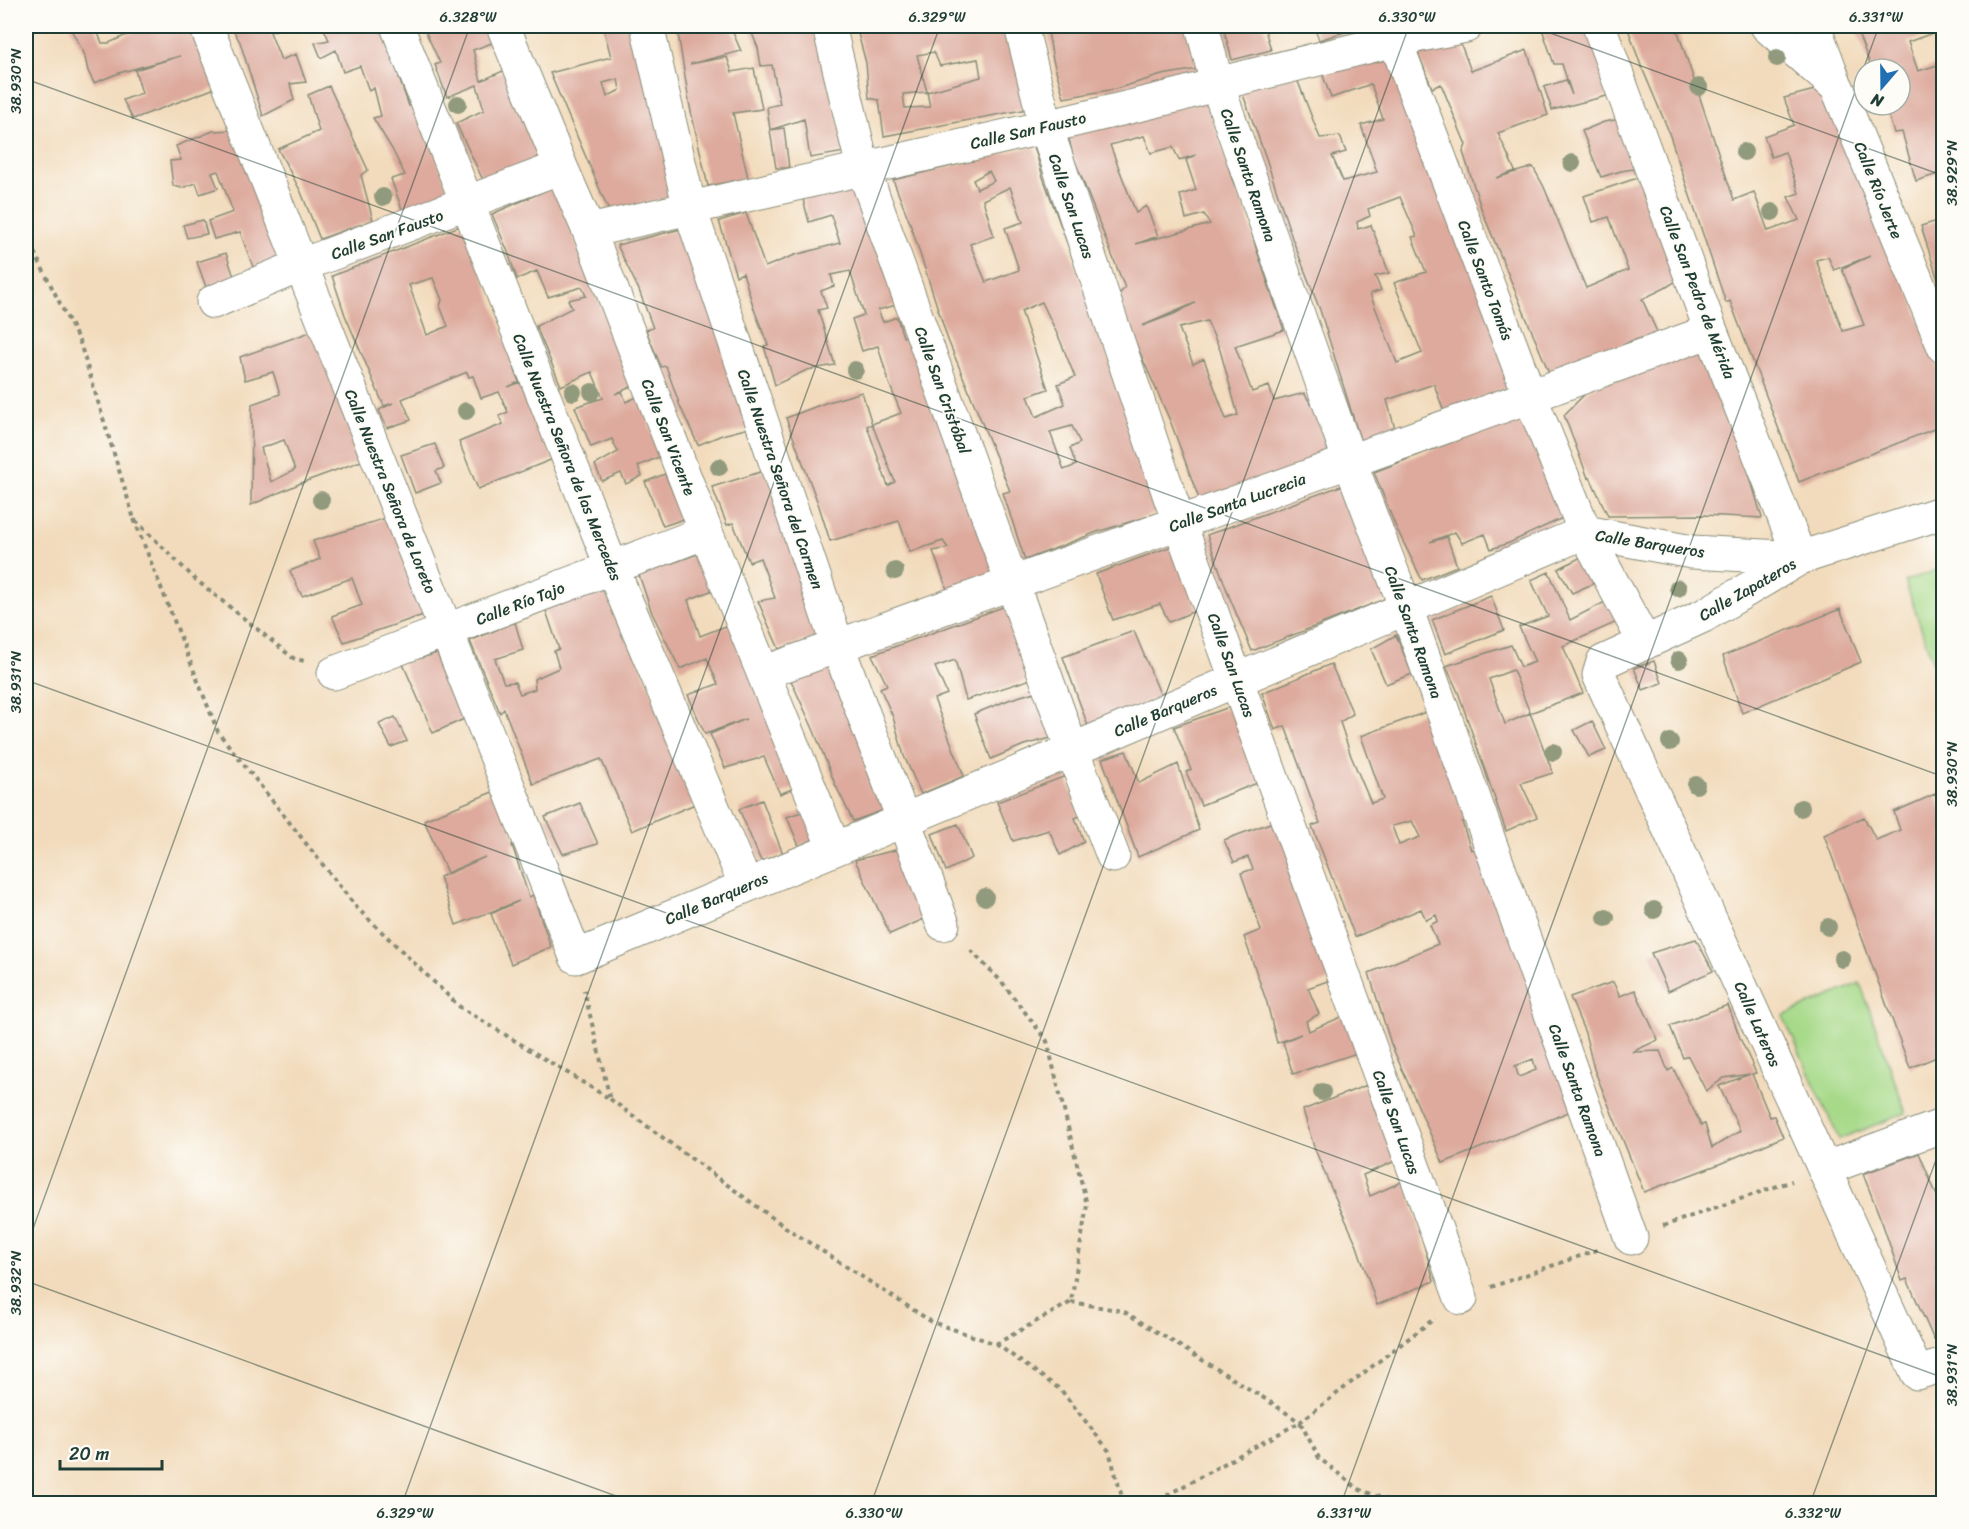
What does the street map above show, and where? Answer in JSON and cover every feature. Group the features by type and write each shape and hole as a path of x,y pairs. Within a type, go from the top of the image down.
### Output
{"street":[{"name":"Calle Nuestra Señora de Loreto","path":"206,26 576,957"},
{"name":"Calle Nuestra Señora de las Mercedes","path":"397,26 612,568 746,886"},
{"name":"Calle San Vicente","path":"503,26 589,231 706,532 834,848"},
{"name":"Calle Nuestra Señora del Carmen","path":"647,26 690,208 838,647 943,924"},
{"name":"Calle San Cristóbal","path":"829,26 863,168 1072,750 1113,856"},
{"name":"Calle San Lucas","path":"1021,26 1046,127 1180,523 1461,1298"},
{"name":"Calle Santa Ramona","path":"1202,26 1217,84 1350,462 1406,608 1631,1238"},
{"name":"Calle San Fausto","path":"589,231 1180,95 1393,33 1466,26"},
{"name":"Calle San Pedro de Mérida","path":"1599,26 1711,331 1800,558"},
{"name":"Calle Río Jerte","path":"1767,26 1837,87 1944,347"},
{"path":"1814,26 1837,87"},
{"name":"Calle Santo Tomás","path":"1393,33 1530,396 1584,532 1645,643"},
{"name":"Calle San Fausto","path":"213,302 302,265 561,167"},
{"name":"Calle Santa Lucrecia","path":"763,673 1711,331"},
{"name":"Calle Zapateros","path":"1599,675 1603,662 1703,616 1800,558 1944,512"},
{"name":"Calle Río Tajo","path":"334,673 706,532"},
{"name":"Calle Barqueros","path":"576,957 1072,750 1584,532 1692,552 1800,558"},
{"name":"Calle Lateros","path":"1599,675 1824,1170 1930,1369"},
{"path":"1824,1170 1944,1125"}],"path":[{"path":"26,236 80,343 134,519 218,732 357,908 460,1007 610,1099 785,1227 932,1322 996,1344 1061,1390 1108,1451 1124,1503"},
{"path":"134,519 195,579 293,657 334,673"},
{"path":"943,924 1002,982 1047,1041 1087,1205 1071,1302"},
{"path":"576,957 610,1099"},
{"path":"1151,1503 1300,1422 1461,1298"},
{"path":"996,1344 1071,1302 1123,1311 1300,1422 1318,1458 1359,1489 1397,1503"}],"green space":[{"path":"1944,568 1943,692 1905,581"},
{"path":"1860,983 1906,1113 1839,1139 1783,1016"}],"building":[{"path":"69,26 95,26 102,43 109,43 138,30 135,26 192,26 218,87 133,119 123,100 142,93 135,70 180,56 119,73 94,83 88,71 84,53"},
{"path":"231,26 287,26 270,32 281,60 296,54 306,82 290,84 294,100 263,116 240,42"},
{"path":"316,26 385,26 403,77 399,78 409,106 418,103 449,193 403,212 391,179 405,175 373,118 381,116 374,88 369,91 360,66 343,72 336,50 321,58 315,43 329,40 323,27 316,29"},
{"path":"423,26 496,26 500,40 473,50 481,81 516,65 542,156 483,180 456,123 484,110 477,85 447,97 435,65 440,63"},
{"path":"603,26 641,26 675,196 609,211 550,73 611,57","holes":["618,79 620,90 607,97 603,83"]},
{"path":"730,26 741,51 690,64 727,57 732,72 754,68 762,109 733,113 748,178 708,186 690,107 677,27"},
{"path":"749,26 817,26 845,152 810,158 804,119 770,130 767,107 780,104 772,65 761,66 758,48"},
{"path":"856,26 1010,26 1028,109 884,136 879,100 869,98 866,63","holes":["934,52 940,66 978,59 981,77 927,92 917,55","927,92 930,107 905,108 903,94"]},
{"path":"1047,26 1187,26 1198,69 1162,75 1115,89 1064,98 1053,60"},
{"path":"1223,26 1264,26 1271,50 1232,60"},
{"path":"1314,26 1363,26 1319,40"},
{"path":"1541,26 1588,26 1614,94 1552,110 1544,87 1566,80 1572,95 1562,64 1554,64"},
{"path":"1627,26 1676,26 1734,200 1754,192 1768,231 1799,220 1788,197 1799,193 1785,152 1771,157 1764,136 1794,125 1784,98 1830,86 1943,379 1939,382 1944,395 1944,425 1799,482 1730,301 1726,303 1667,127","holes":["1870,256 1842,269 1864,325 1843,331 1816,260 1828,257 1834,270"]},
{"path":"1855,26 1944,26 1944,29 1908,42 1918,71 1944,63 1944,172 1916,181 1902,132 1894,133 1889,117 1912,117 1912,57 1867,57"},
{"path":"1460,42 1471,71 1527,50 1548,115 1498,133 1515,171 1496,178 1533,167 1544,187 1586,288 1628,270 1609,217 1593,222 1584,196 1646,175 1678,280 1642,299 1658,334 1631,341 1613,351 1550,375 1482,211 1463,152 1466,145 1441,84 1432,88 1418,53"},
{"path":"1391,59 1517,383 1444,412 1434,384 1387,400 1395,429 1361,443 1320,310 1292,238 1241,89 1295,74 1320,138 1340,136 1346,152 1332,156 1343,181 1377,172 1361,125 1383,119 1371,84 1331,98 1322,73","holes":["1400,197 1417,236 1412,237 1426,272 1394,283 1422,353 1397,363 1370,294 1381,290 1375,276 1389,273 1371,225 1358,229 1357,222 1370,216 1368,209"]},
{"path":"329,86 368,170 361,175 373,220 320,239 301,192 278,149 319,131 308,95"},
{"path":"1206,101 1232,179 1247,214 1284,330 1235,346 1252,392 1269,386 1274,401 1304,393 1317,413 1331,461 1201,504 1171,423 1130,330 1118,295 1125,288 1073,156 1068,135","holes":["1144,136 1151,153 1173,147 1179,160 1196,155 1186,160 1196,190 1180,195 1186,219 1204,214 1210,224 1136,244 1158,236 1146,206 1136,213 1110,145","1195,303 1174,314 1142,326","1207,321 1220,350 1238,415 1226,419 1204,359 1193,364 1179,328"]},
{"path":"1625,118 1640,168 1601,177 1582,131 1604,122"},
{"path":"784,128 789,168 776,168 770,130"},
{"path":"234,130 285,257 253,267 240,232 214,239 208,221 233,212 218,171 212,173 218,188 200,194 196,183 182,188 173,186 170,161 181,160 176,146 213,131"},
{"path":"1034,146 1043,177 1165,511 1097,532 1025,560 1003,493 1010,491 948,340 910,223 893,180","holes":["989,171 994,181 977,189 973,180","1010,187 1023,222 1005,228 1019,270 986,282 970,244 994,236 983,200","1042,302 1075,377 1058,384 1065,404 1036,417 1028,396 1048,389 1021,311","1072,426 1080,443 1070,448 1076,465 1064,470 1050,432"]},
{"path":"861,186 900,304 878,310 883,322 897,317 903,337 916,332 996,574 948,592 933,551 948,548 943,541 910,552 899,521 830,541 786,418 862,392 872,424 901,413 878,346 862,351 852,319 864,315 850,271 831,275 834,286 821,291 827,308 818,310 835,365 807,370 775,385 764,346 768,345 743,273 736,276 719,221 746,213 765,267 795,255 840,243 831,215 809,222 803,199","holes":["872,424 895,482 888,486 867,426"]},
{"path":"554,187 633,386 615,394 622,391 626,402 641,395 659,457 638,466 642,476 626,484 621,473 602,481 595,465 618,452 612,439 591,447 575,407 603,398 592,372 561,386 536,326 572,308 568,300 586,296 582,287 548,297 537,271 517,279 492,214"},
{"path":"1944,219 1944,296 1943,296 1921,226"},
{"path":"203,220 207,234 187,238 183,225"},
{"path":"465,224 519,382 508,387 520,382 553,459 478,489 459,442 503,424 499,416 508,412 499,392 481,398 473,376 469,377 467,372 402,399 411,420 387,428 379,410 393,403 384,406 345,315 332,276","holes":["433,278 442,300 440,306 448,326 427,335 409,285"]},
{"path":"685,228 753,427 722,435 698,445 680,406 666,366 661,367 646,330 653,328 639,290 617,245"},
{"path":"226,253 234,277 206,287 197,262"},
{"path":"313,331 361,461 301,483 251,505 252,404 280,394 273,372 245,380 240,357","holes":["284,440 295,470 271,482 261,448"]},
{"path":"1708,348 1762,518 1703,515 1608,516 1590,477 1588,478 1564,415 1591,388"},
{"path":"1531,412 1569,515 1491,549 1485,534 1462,543 1455,532 1430,542 1447,537 1457,566 1422,580 1395,525 1374,472"},
{"path":"435,444 444,468 436,471 441,483 415,493 401,455"},
{"path":"767,470 819,636 779,649 758,601 775,598 760,558 749,562 733,523 727,525 712,487"},
{"path":"665,474 684,519 663,526 645,482"},
{"path":"1346,484 1390,597 1252,651 1207,535"},
{"path":"389,517 426,614 344,642 332,616 362,605 352,578 302,596 290,571 320,559 313,541"},
{"path":"1175,545 1197,610 1169,622 1160,604 1113,620 1096,574"},
{"path":"703,552 718,588 688,600 700,636 731,624 799,786 780,794 764,757 725,768 710,734 746,719 705,734 688,695 718,684 707,658 680,669 652,613 639,575"},
{"path":"1587,554 1599,581 1572,593 1558,569"},
{"path":"1549,572 1570,620 1607,601 1617,622 1563,646 1583,693 1530,713 1553,773 1521,783 1537,817 1506,831 1458,692 1446,666 1511,645 1521,667 1535,662 1519,627 1548,616 1531,580","holes":["1513,670 1530,713 1505,724 1489,679"]},
{"path":"610,584 695,804 632,831 601,759 533,784 504,709 500,713 470,641 515,622 523,650 495,659 504,683 515,682 520,694 535,689 534,679 559,668 554,651 559,649 545,608"},
{"path":"1491,596 1504,630 1445,654 1432,620"},
{"path":"1011,604 1031,679 966,700 955,660 935,667 947,694 934,699 964,776 921,794 904,756 893,717 880,688 887,685 872,655"},
{"path":"1840,609 1861,662 1742,713 1723,656"},
{"path":"1134,631 1161,696 1088,726 1063,657"},
{"path":"1396,635 1412,674 1386,684 1371,649"},
{"path":"437,653 464,719 433,733 403,664"},
{"path":"1654,661 1662,683 1643,690 1634,668"},
{"path":"840,662 887,809 853,821 789,676"},
{"path":"1331,664 1353,714 1340,722 1351,756 1371,803 1383,799 1361,736 1429,711 1469,820 1462,822 1471,850 1478,847 1576,1109 1443,1163 1391,1044 1369,973 1438,944 1430,925 1438,921 1436,915 1426,920 1421,909 1355,937 1312,826 1320,823 1285,726 1275,730 1262,693","holes":["1412,821 1420,837 1399,845 1392,826","1533,1059 1536,1070 1519,1077 1515,1066"]},
{"path":"1041,690 1055,737 1024,745 991,759 974,714"},
{"path":"1235,705 1265,780 1201,805 1186,772 1191,770 1174,727"},
{"path":"395,717 407,741 391,747 379,724"},
{"path":"1592,721 1606,750 1589,757 1574,730"},
{"path":"1126,751 1139,783 1178,764 1199,830 1138,857 1102,759"},
{"path":"1066,776 1080,816 1075,818 1084,842 1060,855 1049,830 1013,841 997,802"},
{"path":"495,791 517,843 512,845 529,897 533,895 551,947 511,964 491,914 519,901 456,925 440,877 485,857 447,873 424,820"},
{"path":"1935,794 1944,816 1944,1022 1939,1023 1944,1040 1944,1054 1910,1068 1824,835 1864,817 1876,840 1900,830 1894,812"},
{"path":"762,800 783,854 761,861 739,809"},
{"path":"580,803 598,844 563,854 545,817"},
{"path":"804,811 816,838 799,846 787,817"},
{"path":"1278,820 1333,979 1308,988 1319,1014 1306,1021 1309,1031 1348,1014 1357,1053 1293,1074 1283,1042 1301,1034 1277,1043 1267,1003 1244,937 1261,930 1241,873 1253,869 1248,857 1234,862 1224,840"},
{"path":"958,824 972,858 946,871 932,834"},
{"path":"900,849 924,919 890,934 855,860"},
{"path":"1696,939 1713,971 1668,991 1651,953"},
{"path":"1613,982 1620,996 1635,990 1658,1040 1632,1052 1660,1051 1668,1071 1673,1068 1701,1125 1705,1124 1712,1148 1740,1131 1719,1086 1750,1074 1724,1078 1706,1091 1688,1056 1683,1058 1670,1026 1728,1005 1756,1073 1752,1074 1770,1117 1774,1116 1783,1137 1644,1192 1594,1069 1585,1033 1570,997"},
{"path":"1367,1085 1379,1122 1386,1119 1400,1159 1363,1175 1370,1196 1406,1180 1434,1281 1377,1305 1356,1243 1314,1147 1303,1110"},
{"path":"1919,1153 1940,1203 1944,1202 1944,1264 1936,1268 1944,1265 1944,1337 1934,1340 1907,1279 1902,1281 1863,1174"}]}
